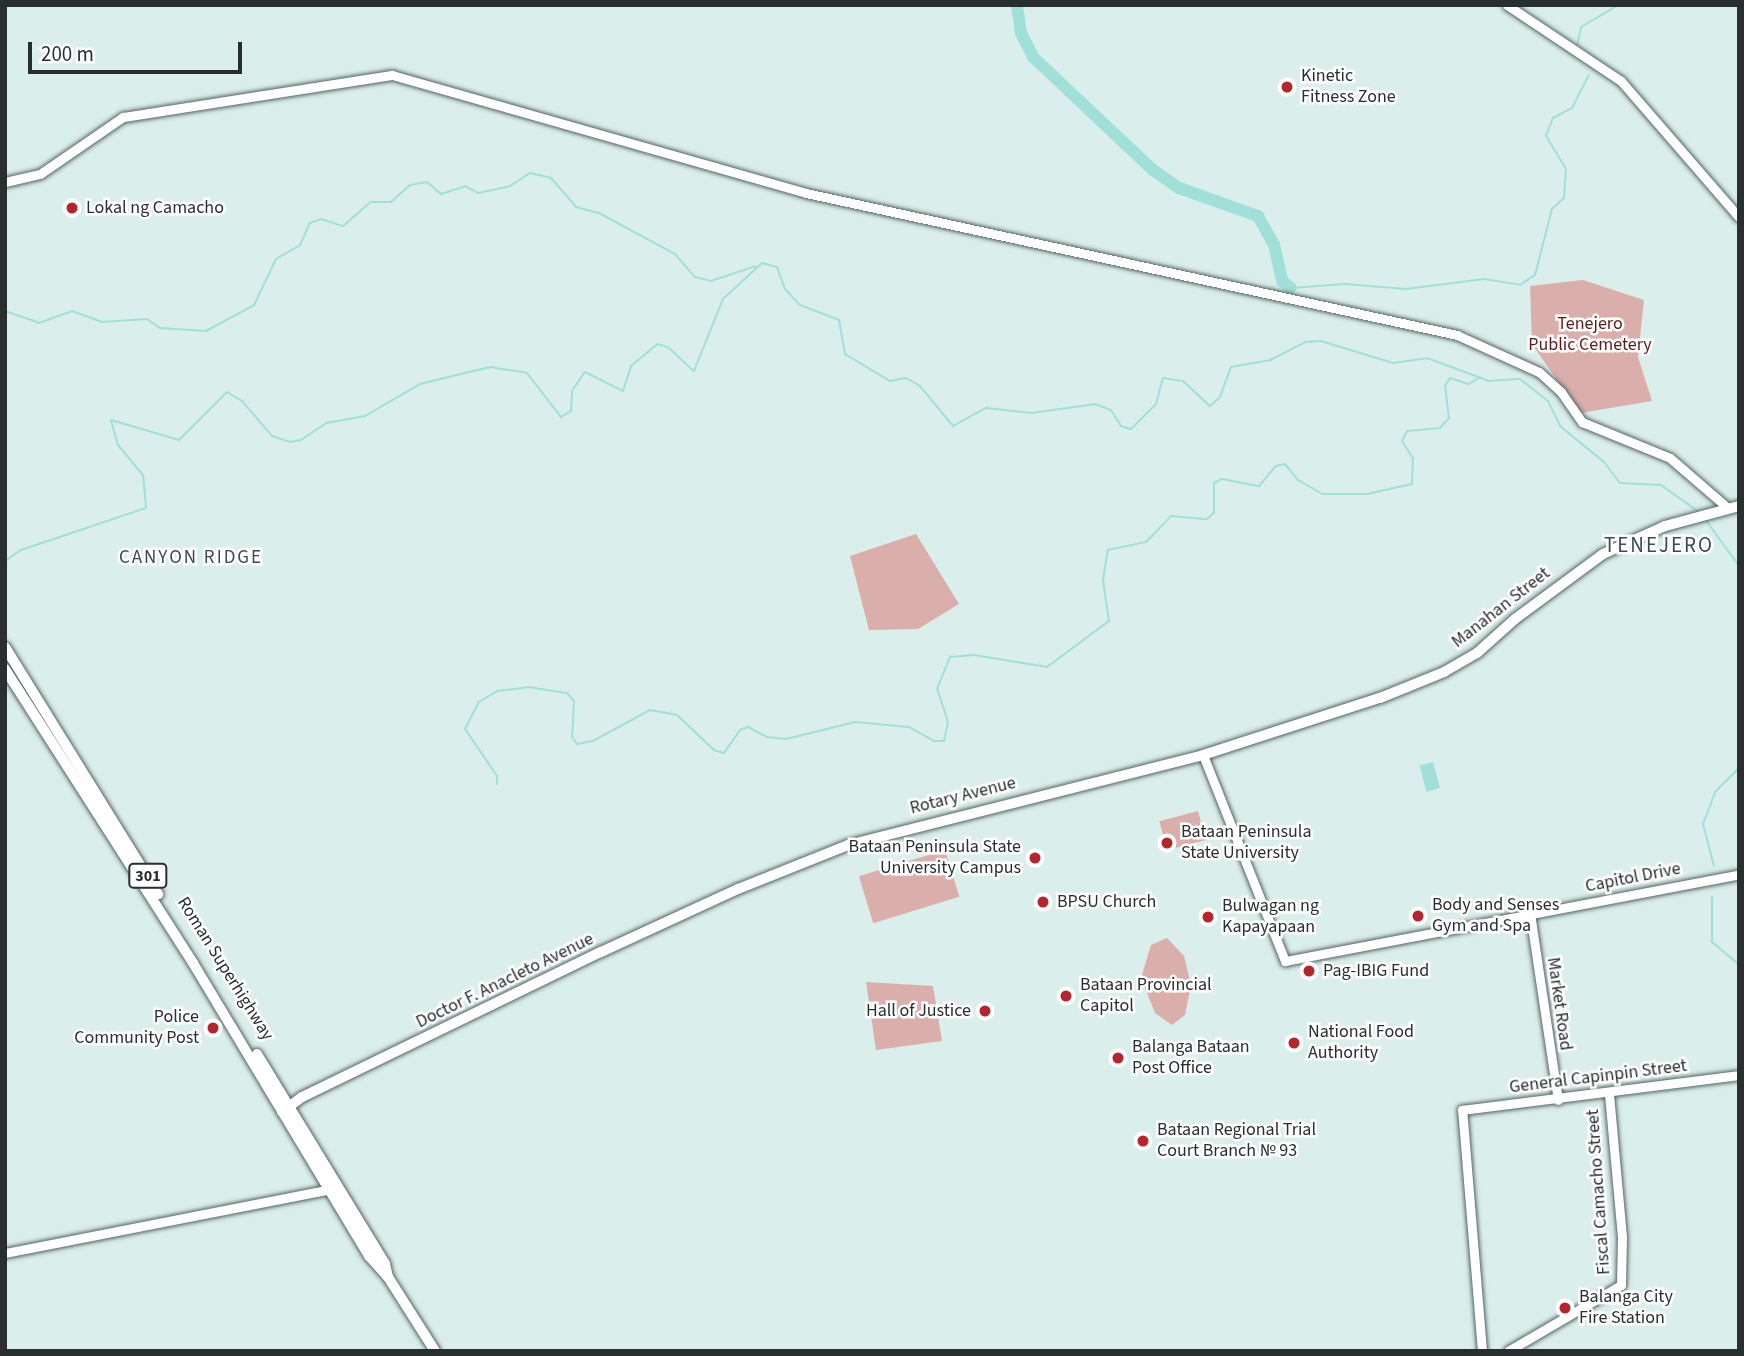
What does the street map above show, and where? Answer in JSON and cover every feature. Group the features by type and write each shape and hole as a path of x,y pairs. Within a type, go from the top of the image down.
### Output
{"main road":[{"name":"Manahan Street","path":"1203,755 1380,698 1444,672 1477,653 1515,619 1603,554 1701,515 1733,508"},
{"name":"Roman Superhighway","path":"5,647 285,1109 327,1190 377,1268 388,1277 435,1351"},
{"name":"Roman Superhighway","path":"5,669 386,1265 388,1277"},
{"name":"Rotary Avenue","path":"737,889 891,833 1203,755"},
{"name":"Doctor F. Anacleto Avenue","path":"285,1109 737,889"}],"street":[{"path":"1507,5 1629,88 1739,218"},
{"path":"5,182 40,174 123,117 393,75 806,193 1457,335 1539,372 1561,392 1582,422 1670,458 1733,508"},
{"name":"Capitol Drive","path":"1203,755 1285,961 1739,874"},
{"name":"Market Road","path":"1530,913 1558,1100"},
{"name":"General Capinpin Street","path":"1482,1351 1462,1110 1558,1100 1739,1075"},
{"name":"Fiscal Camacho Street","path":"1508,1351 1621,1285 1622,1237 1609,1093"},
{"path":"5,1253 327,1190"}],"green space":[{"name":"Tenejero Public Cemetery","path":"1583,280 1644,300 1638,357 1652,401 1580,413 1532,344 1530,286"},
{"path":"916,534 959,604 918,629 869,630 850,556"},
{"path":"1198,811 1206,840 1167,850 1159,821"},
{"path":"945,850 959,897 873,923 859,876"},
{"path":"1167,938 1184,956 1191,985 1185,1015 1172,1025 1155,1013 1141,978 1151,945"},
{"path":"866,982 933,986 942,1041 876,1050"}],"water":[{"path":"1433,762 1440,788 1426,792 1419,766"}],"waterway":[{"path":"1017,5 1021,33 1033,57 1153,170 1179,188 1258,216 1274,245 1282,281 1291,288"},
{"path":"1577,46 1581,27 1618,5"},
{"path":"1291,288 1345,284 1406,289 1484,279 1520,285 1535,275 1552,209 1564,198 1566,169 1546,136 1553,118 1572,108 1589,75"},
{"path":"5,311 39,323 72,311 102,322 147,319 160,328 206,331 254,305 276,259 300,245 310,223 321,219 343,226 371,202 391,202 410,185 427,182 441,194 465,186 478,193 510,186 530,173 551,178 576,207 599,213 675,254 695,277 711,281 756,266"},
{"path":"5,561 21,550 146,508 143,475 118,445 111,420 179,440 227,392 242,401 272,436 290,442 301,440 326,423 365,416 420,384 490,367 527,373 561,417 571,411 572,391 585,372 623,391 631,366 657,344 668,347 694,371 723,299 762,263 777,267 785,289 800,305 839,320 845,354 890,381 906,378 920,386 953,426 986,408 1032,413 1095,404 1111,410 1121,426 1131,429 1156,404 1163,378 1183,381 1210,406 1220,397 1231,367 1270,360 1305,342 1321,341 1393,363 1427,358 1489,381 1520,379 1548,401 1560,426 1604,462 1620,483 1661,485 1699,512"},
{"path":"497,784 497,776 465,729 479,702 497,691 528,687 567,693 574,701 572,737 577,744 593,741 650,710 677,715 714,750 724,753 740,730 748,727 767,737 786,739 855,722 909,727 934,741 944,741 948,722 937,689 950,657 974,655 1047,667 1109,621 1103,580 1108,550 1146,542 1171,516 1207,519 1214,513 1214,483 1222,479 1259,486 1276,466 1285,464 1298,480 1322,494 1367,494 1412,484 1413,458 1402,441 1407,431 1440,428 1449,418 1445,386 1450,378 1469,384 1480,377"},
{"path":"1705,519 1739,566"},
{"path":"1714,866 1703,824 1715,792 1739,768"},
{"path":"1712,897 1712,942 1739,965"}],"place":[{"name":"Kinetic Fitness Zone","path":"1287,87"},
{"name":"Lokal ng Camacho","path":"72,208"},
{"name":"Bataan Peninsula State University","path":"1167,843"},
{"name":"Bataan Peninsula State University Campus","path":"1035,858"},
{"name":"BPSU Church","path":"1043,902"},
{"name":"Body and Senses Gym and Spa","path":"1418,916"},
{"name":"Bulwagan ng Kapayapaan","path":"1208,917"},
{"name":"Pag-IBIG Fund","path":"1309,971"},
{"name":"Bataan Provincial Capitol","path":"1066,996"},
{"name":"Hall of Justice","path":"985,1011"},
{"name":"Police Community Post","path":"213,1028"},
{"name":"National Food Authority","path":"1294,1043"},
{"name":"Balanga Bataan Post Office","path":"1118,1058"},
{"name":"Bataan Regional Trial Court Branch № 93","path":"1143,1141"},
{"name":"Balanga City Fire Station","path":"1565,1308"}],"district":[{"name":"TENEJERO","path":"1659,545"},
{"name":"CANYON RIDGE","path":"191,558"}]}
